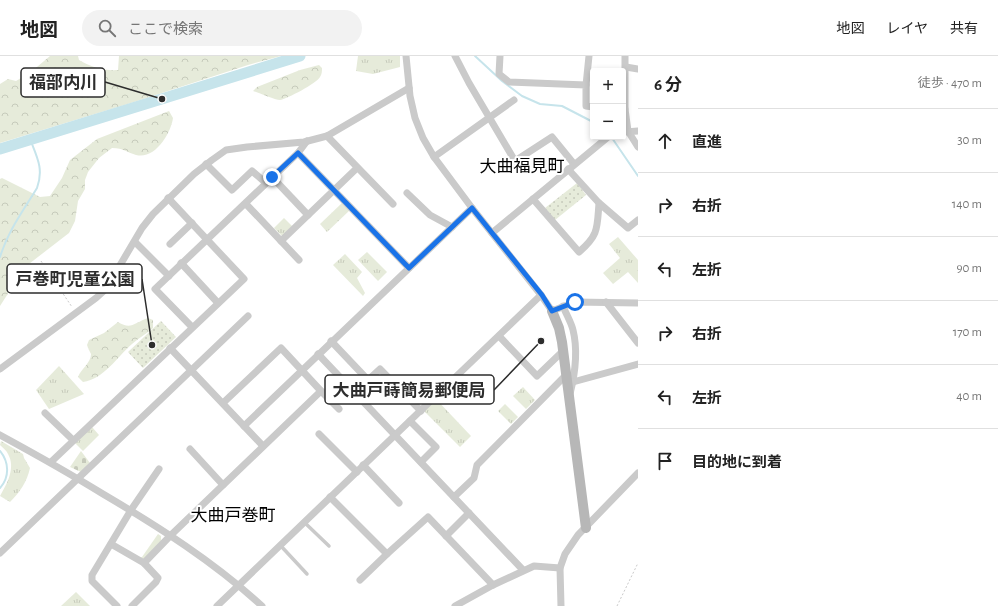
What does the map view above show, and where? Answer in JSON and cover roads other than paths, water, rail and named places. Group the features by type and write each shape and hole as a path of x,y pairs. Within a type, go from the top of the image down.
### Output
{"street":[{"path":"406,56 409,88 415,118 423,138 434,157 472,208 542,295 552,311 559,328 569,379 569,401 586,528"},
{"path":"455,56 469,83 515,161 552,138 599,203 628,228 638,220"},
{"path":"500,56 499,74 509,82 586,85"},
{"path":"589,56 586,85 586,106 590,107"},
{"path":"624,104 625,56"},
{"path":"626,67 638,68"},
{"path":"0,369 106,289 153,214 194,174 226,150 308,141 327,136 409,88"},
{"path":"434,157 514,100"},
{"path":"626,132 638,131"},
{"path":"626,133 638,147"},
{"path":"327,136 393,204"},
{"path":"492,232 604,140"},
{"path":"192,327 155,289 181,263 246,204 298,153 308,141"},
{"path":"298,153 409,268"},
{"path":"206,164 232,190 252,171 266,183"},
{"path":"281,240 357,168"},
{"path":"272,177 308,215"},
{"path":"407,193 430,215 452,227"},
{"path":"51,462 244,279 168,198"},
{"path":"533,199 579,252 590,242 597,230 599,203"},
{"path":"246,204 299,260"},
{"path":"244,426 331,341 472,208"},
{"path":"170,244 192,223"},
{"path":"135,242 169,276"},
{"path":"181,263 218,303"},
{"path":"217,606 542,295"},
{"path":"552,311 575,302 637,302"},
{"path":"606,302 638,344"},
{"path":"563,306 573,330 575,353 569,379"},
{"path":"0,553 248,316"},
{"path":"499,336 537,376 563,351"},
{"path":"331,341 368,380 380,369 421,411"},
{"path":"170,348 263,446"},
{"path":"223,403 280,348 339,409"},
{"path":"318,354 523,570"},
{"path":"454,497 474,478 477,465 569,379 638,364"},
{"path":"144,563 170,535 321,392"},
{"path":"45,413 73,440"},
{"path":"410,421 436,447 421,462"},
{"path":"319,434 356,472"},
{"path":"0,435 51,462 170,535 239,585 262,606"},
{"path":"190,449 223,485"},
{"path":"363,465 399,504"},
{"path":"117,606 92,581 92,575 131,510 159,469"},
{"path":"561,606 560,568 565,554 578,535 638,473"},
{"path":"330,497 387,554"},
{"path":"446,536 469,513"},
{"path":"360,580 428,517 493,585"},
{"path":"111,544 144,563 158,578 156,582 132,606"},
{"path":"455,606 493,585 534,566 560,568"}],"lane":[{"path":"304,522 329,546"},
{"path":"280,545 307,574"}],"waterway":[{"path":"0,149 300,56"},
{"path":"475,56 502,81 522,96 540,104 562,106 590,120"},
{"path":"0,257 12,230 37,188 39,181 39,163 30,139"},
{"path":"613,140 638,176"},
{"path":"0,451 7,465 7,474 0,488"}],"place":[{"name":"福部内川","path":"162,99"},
{"name":"大曲戸蒔簡易郵便局","path":"541,341"},
{"name":"戸巻町児童公園","path":"152,345"}],"district":[{"name":"大曲福見町","path":"522,166"},
{"name":"大曲戸巻町","path":"233,515"}]}
